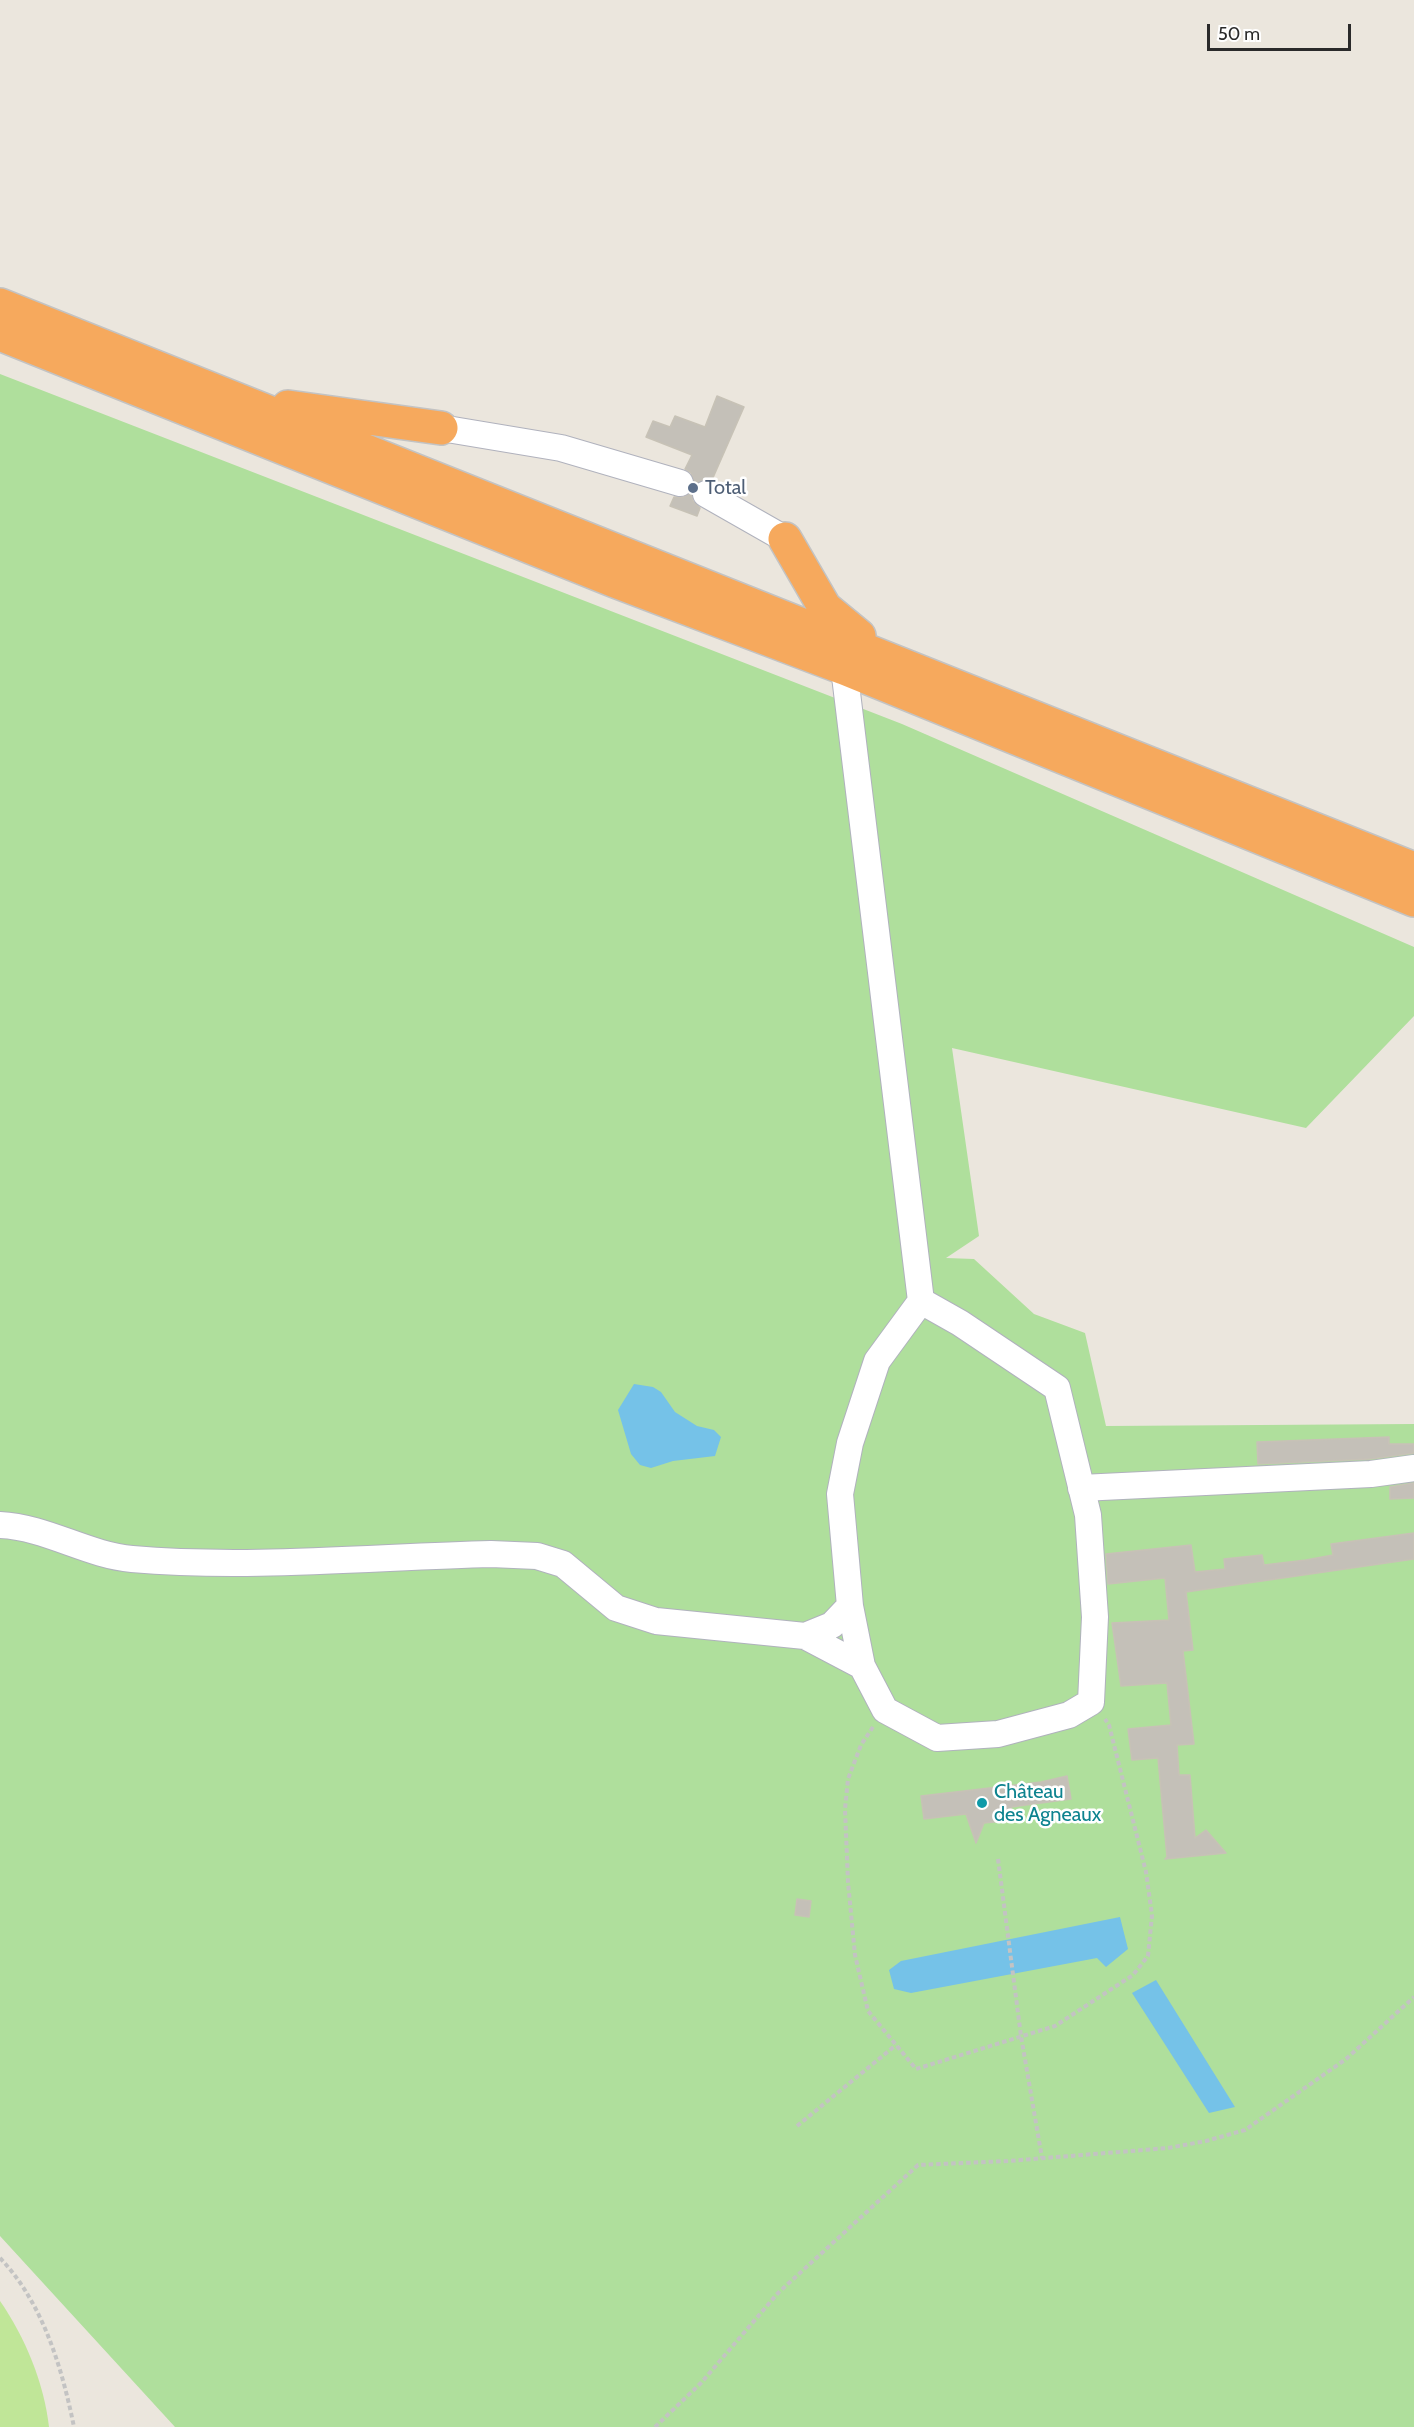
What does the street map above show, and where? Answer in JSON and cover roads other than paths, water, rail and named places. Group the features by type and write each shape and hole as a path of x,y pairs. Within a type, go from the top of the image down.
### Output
{"highway":[{"path":"0,305 881,655 1414,870"},
{"path":"0,334 615,581 844,668 1414,900"},
{"path":"236,399 441,428"},
{"path":"785,539 825,608 881,655"}],"street":[{"path":"441,428 561,448 680,483"},
{"path":"706,494 785,539"},
{"path":"844,668 921,1301 877,1361 850,1443 840,1494 850,1606 862,1666 885,1710 937,1738 998,1734 1069,1715 1091,1701 1095,1617 1088,1515 1057,1388 960,1323 921,1301"},
{"path":"1082,1488 1371,1474 1414,1468"},
{"path":"0,1525 57,1537 123,1559 184,1564 491,1554 537,1556 563,1564 616,1608 656,1621 805,1636 862,1666"},
{"path":"805,1636 831,1625 850,1606"}],"water":[{"path":"634,1384 653,1387 661,1392 675,1412 697,1426 714,1430 721,1437 715,1456 673,1461 651,1468 640,1465 631,1454 618,1410"},
{"path":"1120,1917 1128,1949 1106,1967 1097,1958 911,1993 894,1989 889,1970 901,1961"},
{"path":"1156,1980 1235,2107 1209,2113 1132,1993"}],"place":[{"name":"Total","path":"693,488"},
{"name":"Château des Agneaux","path":"982,1803"}]}
